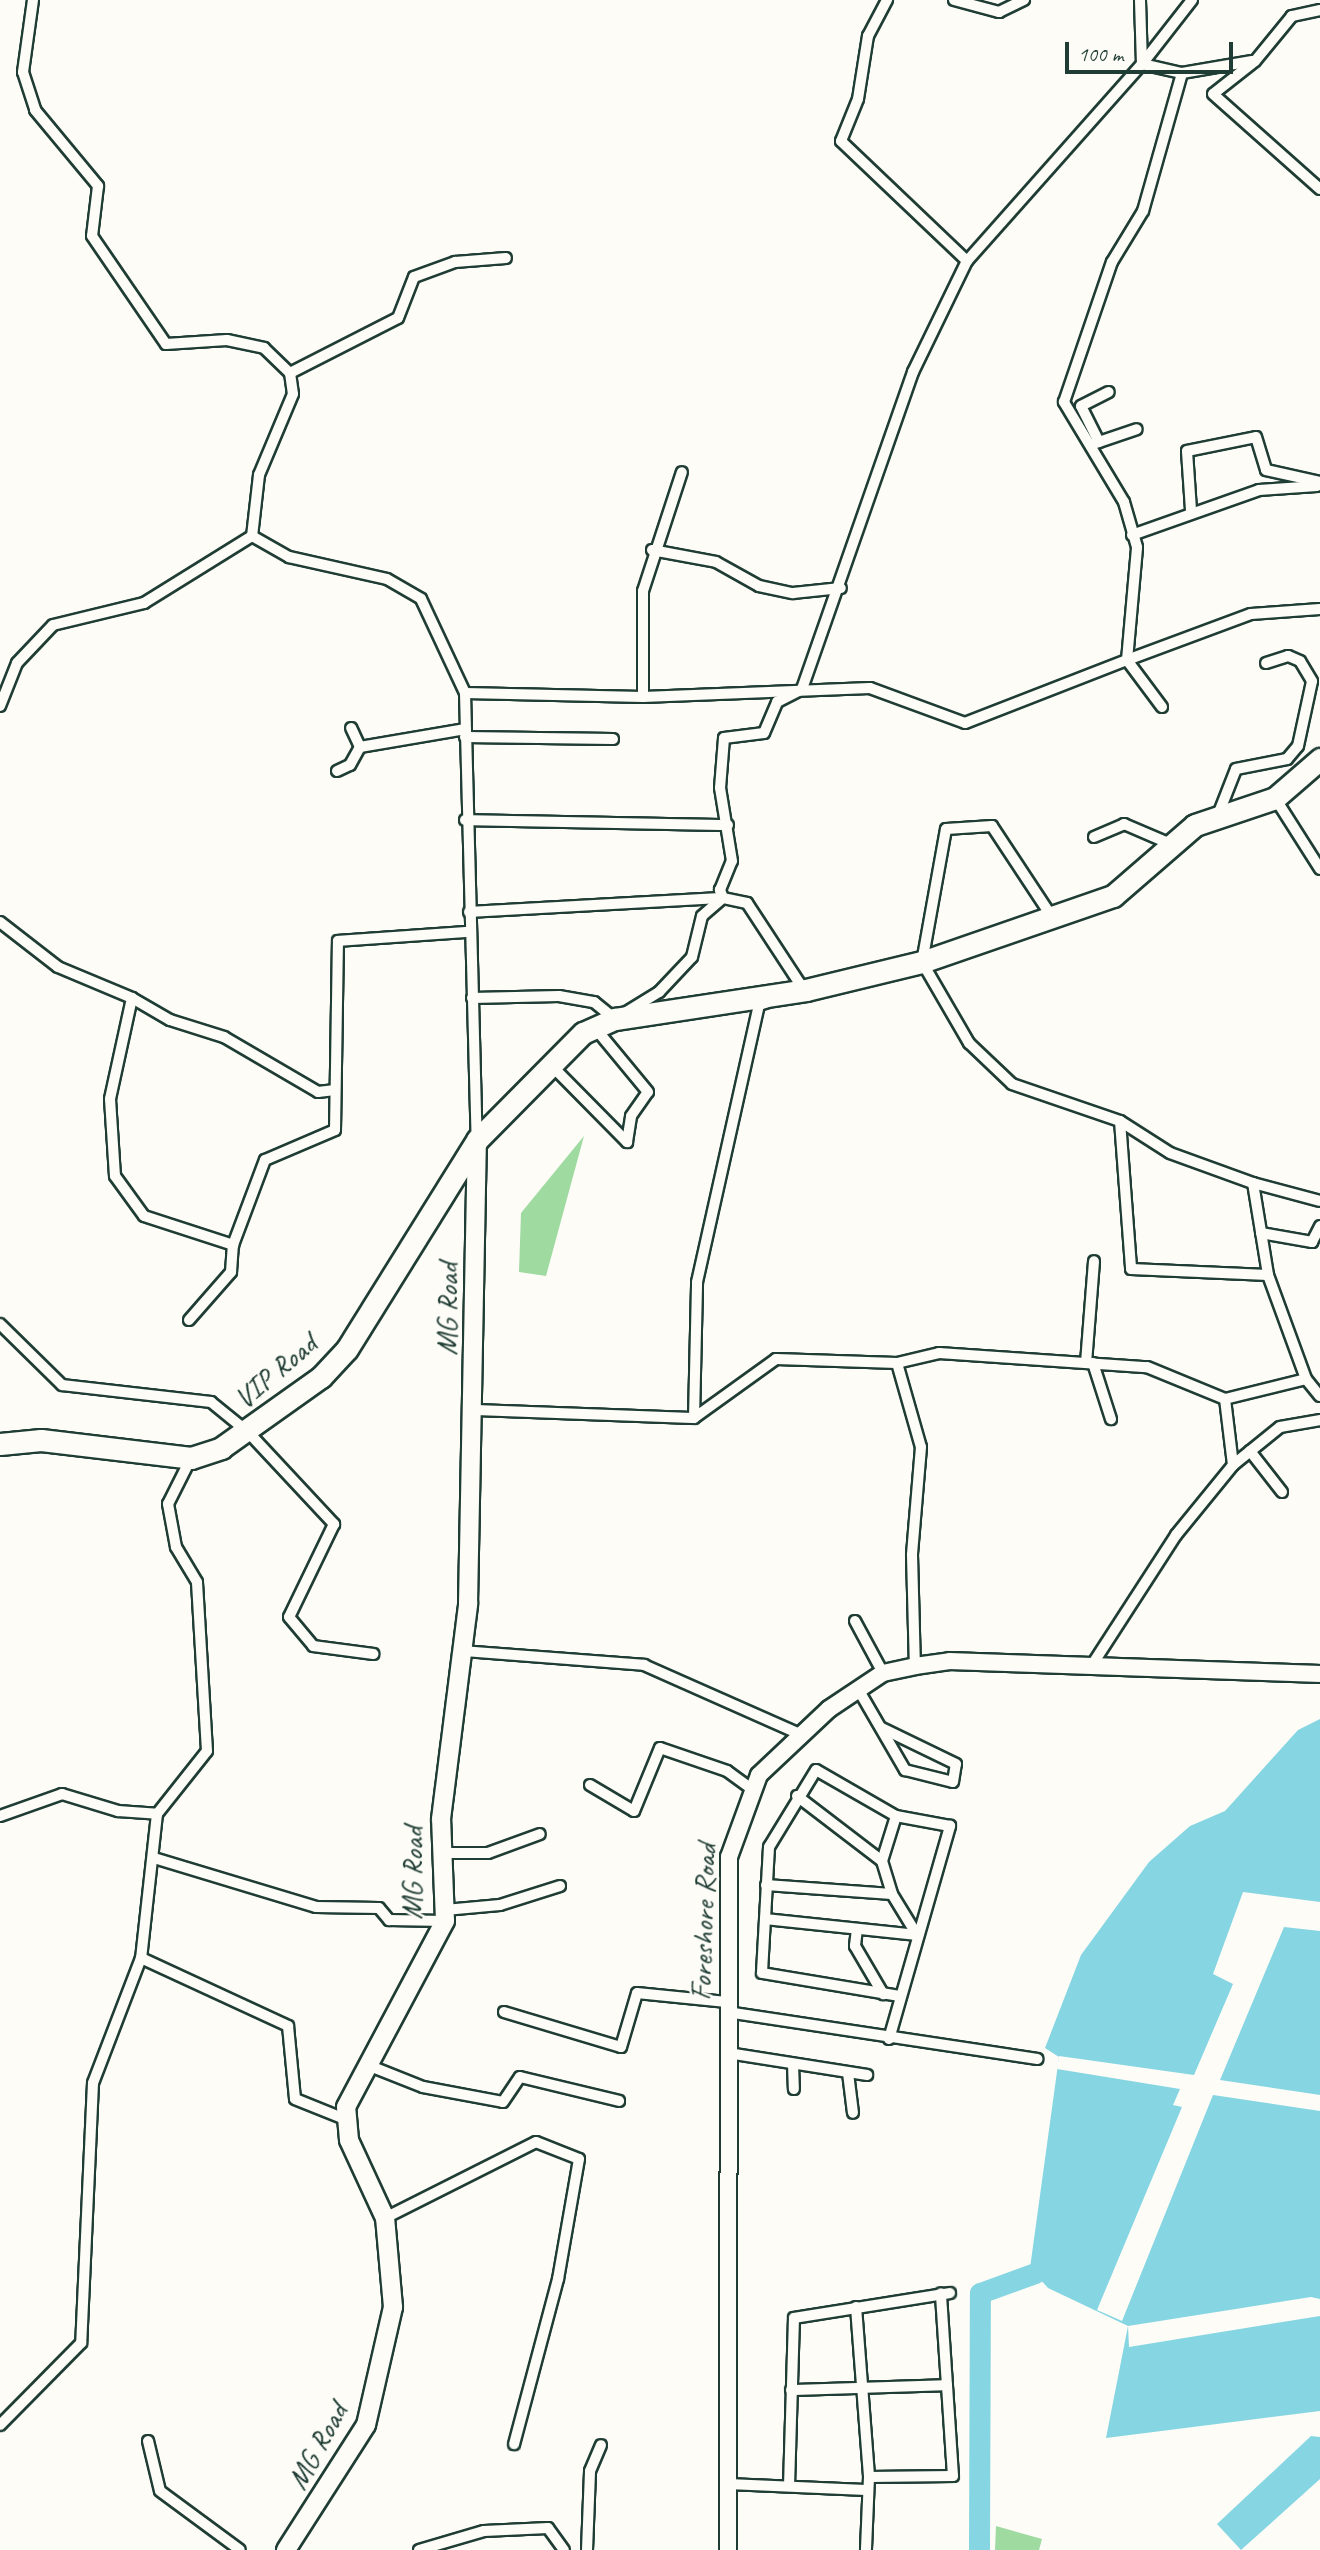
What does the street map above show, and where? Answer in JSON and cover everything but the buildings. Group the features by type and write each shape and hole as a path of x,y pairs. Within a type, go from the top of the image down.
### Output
{"highway":[{"path":"1275,798 1320,759"},
{"name":"VIP Road","path":"191,1458 249,1433 347,1349 477,1140 549,1063 595,1028 615,1019 806,990 922,962 1113,896 1173,845 1217,815 1275,798"},
{"path":"0,1444 41,1440 191,1458"}],"main road":[{"name":"MG Road","path":"289,2549 366,2425 393,2307 385,2218 347,2120 346,2106 365,2064 445,1915 444,1792 463,1651 474,1410 477,1140"},
{"name":"Foreshore Road","path":"728,2550 729,1857 752,1789 802,1735 858,1689 883,1673 915,1666 950,1661 1088,1670 1320,1674"}],"street":[{"path":"33,0 23,72 35,110 97,187 92,236 166,344 227,340 264,348 290,373 293,394 259,475 252,536"},
{"path":"887,0 868,36 858,99 841,141 967,261"},
{"path":"954,0 999,12 1024,0"},
{"path":"999,12 1005,0"},
{"path":"1140,0 1142,64"},
{"path":"723,898 720,890 732,861 720,788 724,738 764,733 777,702 802,689 841,588 842,561 914,372 967,261 1142,64 1192,0"},
{"path":"1320,10 1292,16 1255,61 1213,94 1320,189"},
{"path":"1142,64 1182,73 1255,61"},
{"path":"1094,443 1064,402 1112,262 1143,211 1182,73"},
{"path":"290,373 398,318 414,277 455,262 506,258"},
{"path":"1109,392 1081,406 1094,443 1124,502 1137,547 1127,660 1162,706"},
{"path":"1094,443 1137,429"},
{"path":"1191,510 1187,451 1256,437 1266,470 1320,484"},
{"path":"643,696 643,591 652,550 682,472"},
{"path":"1132,535 1191,510 1259,490 1320,484"},
{"path":"252,536 289,557 387,579 421,599 465,693 465,820 470,912 468,932 477,1140"},
{"path":"0,706 17,663 52,625 144,603 252,536"},
{"path":"652,550 716,562 759,586 793,593 841,588"},
{"path":"465,693 643,696 870,688 965,723 994,717 1127,660 1251,614 1320,609"},
{"path":"1217,815 1236,769 1287,759 1298,746 1312,681 1300,661 1288,656 1266,663"},
{"path":"1308,705 1320,688"},
{"path":"351,728 360,747"},
{"path":"360,747 465,733 613,739"},
{"path":"337,771 350,765 360,747"},
{"path":"1275,798 1320,869"},
{"path":"465,820 728,825"},
{"path":"1094,837 1124,824 1173,845"},
{"path":"1052,917 992,826 946,829 922,962 968,1043 1012,1084 1120,1121 1170,1153 1253,1183 1320,1201"},
{"path":"472,998 559,996 594,1002 615,1019 659,992 692,957 702,915 723,898"},
{"path":"470,912 723,898 747,903 806,990 760,1005 697,1282 694,1418"},
{"path":"0,922 58,967 132,998 170,1020 224,1037 318,1092 335,1090"},
{"path":"189,1320 231,1272 233,1245 265,1160 335,1130 338,941 468,932"},
{"path":"132,998 110,1099 115,1176 144,1216 233,1245"},
{"path":"549,1063 627,1142 631,1116 648,1091 595,1028"},
{"path":"1120,1121 1131,1269 1268,1275"},
{"path":"1253,1183 1268,1275 1306,1379 1320,1396"},
{"path":"1261,1233 1312,1242 1320,1227"},
{"path":"1094,1261 1089,1363 1111,1419"},
{"path":"0,1324 62,1385 211,1402 249,1433 334,1524 289,1617 313,1646 373,1654"},
{"path":"474,1410 694,1418 776,1359 897,1363 939,1353 1147,1367 1225,1399 1306,1379"},
{"path":"897,1363 921,1447 912,1555 915,1666"},
{"path":"1225,1399 1233,1465"},
{"path":"1088,1670 1176,1535 1233,1465 1280,1427 1320,1420"},
{"path":"1250,1451 1282,1492"},
{"path":"0,2425 81,2343 93,2082 141,1958 157,1814 207,1751 197,1582 176,1547 167,1504 191,1458"},
{"path":"855,1621 883,1673"},
{"path":"463,1651 644,1665 802,1735"},
{"path":"858,1689 905,1770 953,1782 956,1764 881,1728"},
{"path":"590,1785 635,1811 660,1748 727,1771 752,1789"},
{"path":"889,2039 899,1996 950,1826 896,1816 816,1770 797,1796 769,1847 762,1973 899,1996"},
{"path":"0,1816 62,1794 118,1811 157,1814"},
{"path":"797,1796 882,1861"},
{"path":"896,1816 882,1861 892,1894 917,1935"},
{"path":"443,1853 488,1853 540,1834"},
{"path":"154,1858 316,1907 379,1908 389,1920 445,1915 500,1905 560,1886"},
{"path":"766,1885 892,1894"},
{"path":"765,1919 917,1935"},
{"path":"857,1929 855,1946 883,1994"},
{"path":"141,1958 288,2026 295,2099 347,2120"},
{"path":"504,2012 621,2047 637,1993 727,2007 889,2039 1037,2060"},
{"path":"728,2053 867,2075"},
{"path":"365,2064 423,2087 503,2102 520,2077 619,2101"},
{"path":"793,2064 794,2089"},
{"path":"848,2073 853,2113"},
{"path":"385,2218 536,2142 579,2159 558,2279 514,2444"},
{"path":"789,2486 794,2318 946,2293 947,2385 953,2476 869,2477"},
{"path":"856,2307 869,2477 866,2490 866,2550"},
{"path":"791,2390 947,2385"},
{"path":"148,2441 160,2491 240,2550"},
{"path":"587,2550 590,2471 601,2445"},
{"path":"728,2484 866,2490"},
{"path":"419,2550 484,2530 548,2528 564,2550"}],"green space":[{"path":"584,1136 546,1276 519,1272 521,1213"},
{"path":"996,2526 1042,2539 1039,2550 995,2550"}],"water":[{"path":"1320,1719 1320,2411 1106,2438 1128,2326 1048,2288 1030,2268 1059,2057 1045,2048 1081,1955 1149,1862 1190,1826 1225,1811 1298,1730"},
{"path":"1311,2436 1320,2437 1320,2479 1241,2550 1217,2524"}],"pier":[{"path":"1243,1892 1320,1902 1320,1931 1284,1927 1220,2080 1320,2095 1320,2111 1213,2095 1122,2321 1097,2310 1182,2107 1173,2105 1180,2089 1057,2069 1059,2056 1194,2075 1233,1984 1213,1974"},
{"path":"1311,2297 1320,2299 1320,2316 1129,2347 1128,2326"}],"waterway":[{"path":"979,2550 980,2293 1035,2273"}]}
